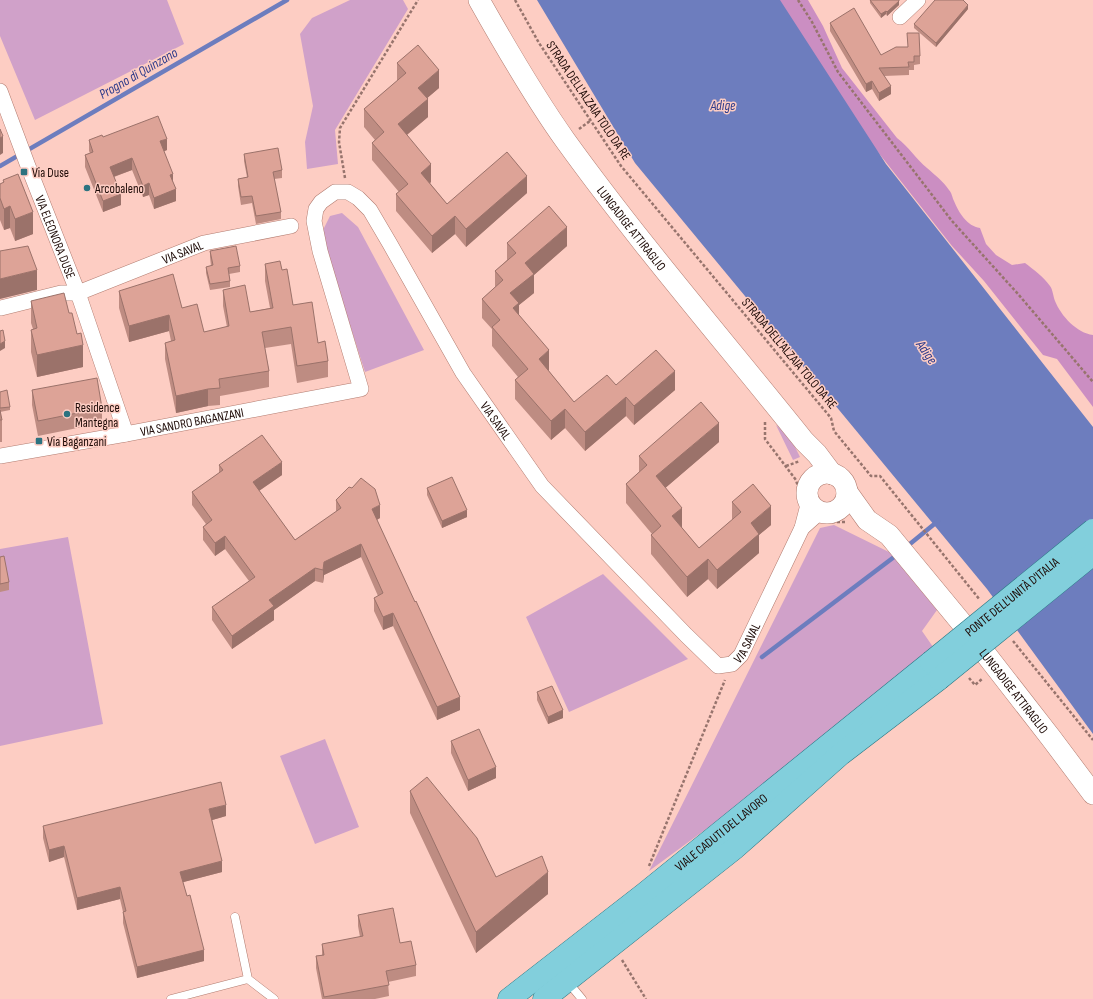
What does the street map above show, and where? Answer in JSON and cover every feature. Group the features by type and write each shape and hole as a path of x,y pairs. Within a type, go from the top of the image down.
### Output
{"main road":[{"name":"PONTE DELL'UNITÀ D'ITALIA","path":"935,671 1093,530"},
{"name":"PONTE DELL'UNITÀ D'ITALIA","path":"935,671 957,664 1093,554"},
{"name":"VIALE CADUTI DEL LAVORO","path":"509,999 935,671"},
{"name":"VIALE CADUTI DEL LAVORO","path":"544,999 566,980 735,848 935,671"}],"street":[{"name":"LUNGADIGE ATTIRAGLIO","path":"479,0 517,68 564,139 638,236 804,441 806,458 822,477 842,481 846,492 835,515 889,535 997,668 1093,794"},
{"path":"900,17 918,0"},
{"name":"VIA ELEONORA DUSE","path":"0,91 78,293 126,434"},
{"name":"VIA SANDRO BAGANZANI","path":"0,456 126,434 361,389 320,251 314,221 316,209 321,202 335,192 348,192"},
{"name":"VIA SAVAL","path":"348,192 358,198 370,210 463,373 542,486 718,666 732,664 741,655 802,528 835,515"},
{"name":"VIA SAVAL","path":"78,293 204,244 291,226"},
{"name":"VIA ELEONORA DUSE","path":"1,308 61,293 78,293"},
{"path":"822,477 809,485 807,491 835,515 844,504 846,492"}],"lane":[{"path":"235,917 248,979 274,999"},
{"path":"171,999 248,979"},
{"path":"566,980 582,999"}],"path":[{"path":"348,192 339,142 340,128 418,0"},
{"name":"STRADA DELL'ALZAIA TOLO DA RE","path":"515,0 539,43 621,166 832,418 834,431 871,476 880,476 985,606"},
{"path":"798,0 812,22 838,72 952,221 1018,294 1093,382"},
{"path":"1010,637 1093,740"},
{"path":"644,894 649,866 732,664"},
{"path":"957,664 975,685 997,668"},
{"path":"612,944 646,999"}],"shaded area":[{"path":"0,0 167,0 184,44 35,120 0,36"},
{"path":"350,0 403,0 408,9 335,130 338,164 307,169 305,142 313,106 300,34 312,18"},
{"path":"773,0 808,0 823,26 842,68 897,138 947,187 951,192 958,210 967,222 980,228 986,244 996,255 1012,265 1025,263 1041,276 1051,288 1055,301 1065,318 1081,331 1093,335 1093,407 1057,359 1043,355 984,281 952,246 855,123"},
{"path":"342,213 358,227 424,350 365,372 330,263 323,230 330,216"},
{"path":"776,425 790,440 800,457 793,460"},
{"path":"834,525 891,553 937,610 922,631 940,657 649,871 820,528"},
{"path":"68,537 103,724 0,746 0,549"},
{"path":"603,574 688,659 569,712 526,617"},
{"path":"325,739 359,827 315,844 280,756"}],"water":[{"name":"Adige","path":"537,0 780,0 886,164 1093,427 1093,734 987,589 635,163"}],"building":[{"path":"870,0 899,1 887,12 886,11 881,14"},
{"path":"935,0 963,0 968,5 936,43 914,24"},
{"path":"854,8 881,55 896,47 908,47 907,33 919,33 920,56 914,56 914,62 908,62 909,67 879,68 891,86 879,93 872,81 866,84 830,23"},
{"path":"418,45 439,70 418,88 428,99 398,124 431,164 421,173 447,204 507,152 527,176 466,229 455,216 432,236 396,194 408,184 372,143 384,132 364,109 406,73 397,63"},
{"path":"158,116 167,139 160,141 173,174 170,175 176,189 154,198 149,183 143,186 132,158 110,167 121,194 103,201 85,155 93,152 89,140 102,135 103,137"},
{"path":"0,129 3,136 0,138"},
{"path":"278,148 282,170 273,172 281,212 256,216 252,196 241,197 238,179 248,177 244,154"},
{"path":"18,174 33,212 15,219 10,206 4,209 0,198 0,184 4,182 3,180"},
{"path":"549,206 567,227 525,263 534,274 510,293 519,303 513,308 549,350 539,359 574,402 607,375 616,385 656,350 675,371 634,406 626,397 585,432 565,409 551,421 515,380 528,369 492,327 500,320 482,299 503,280 495,271 516,253 507,243"},
{"path":"28,246 37,270 0,279 0,251"},
{"path":"236,246 240,266 228,268 230,281 210,284 206,267 213,265 210,251"},
{"path":"280,261 282,270 287,269 293,305 312,302 318,343 325,341 328,361 297,366 291,327 262,332 269,371 219,379 220,388 176,396 165,343 175,340 169,315 129,326 119,291 173,274 182,308 197,304 204,332 229,326 223,290 245,285 250,312 273,308 265,264"},
{"path":"64,293 69,313 72,313 77,334 81,333 83,345 37,355 31,330 37,328 31,301"},
{"path":"3,330 5,341 0,344 0,331"},
{"path":"97,378 102,408 38,421 32,390"},
{"path":"7,390 10,407 0,408 0,392"},
{"path":"701,402 719,423 656,476 682,508 672,516 699,548 741,512 732,502 753,484 771,506 751,523 759,534 717,570 708,559 687,577 651,535 661,526 626,484 647,465 639,456"},
{"path":"262,435 282,462 253,482 295,540 341,508 336,500 349,487 352,488 361,478 375,489 380,505 372,509 460,697 437,707 393,613 383,617 374,598 383,593 361,544 324,562 323,570 315,568 269,600 274,606 232,636 212,607 255,577 225,536 215,543 203,527 212,520 192,492 223,470 219,465"},
{"path":"452,477 467,510 442,521 427,488"},
{"path":"4,556 9,582 0,584 0,557"},
{"path":"552,686 563,710 548,717 537,692"},
{"path":"479,729 496,767 468,780 451,741"},
{"path":"427,777 477,838 496,877 542,856 548,872 476,932 410,791"},
{"path":"221,782 226,805 209,809 222,861 180,872 187,896 190,895 204,950 137,967 123,912 126,911 120,887 77,898 64,846 49,850 43,826"},
{"path":"393,908 400,943 411,941 416,965 386,971 389,985 324,997 316,956 324,955 322,944 363,936 358,915"}],"waterway":[{"name":"Progno di Quinzano","path":"0,166 287,0"},
{"path":"905,548 938,521"},
{"path":"762,657 898,554"}],"place":[{"name":"Via Duse","path":"24,172"},
{"name":"Arcobaleno","path":"87,188"},
{"name":"Residence Mantegna","path":"67,414"},
{"name":"Via Baganzani","path":"39,441"}]}
